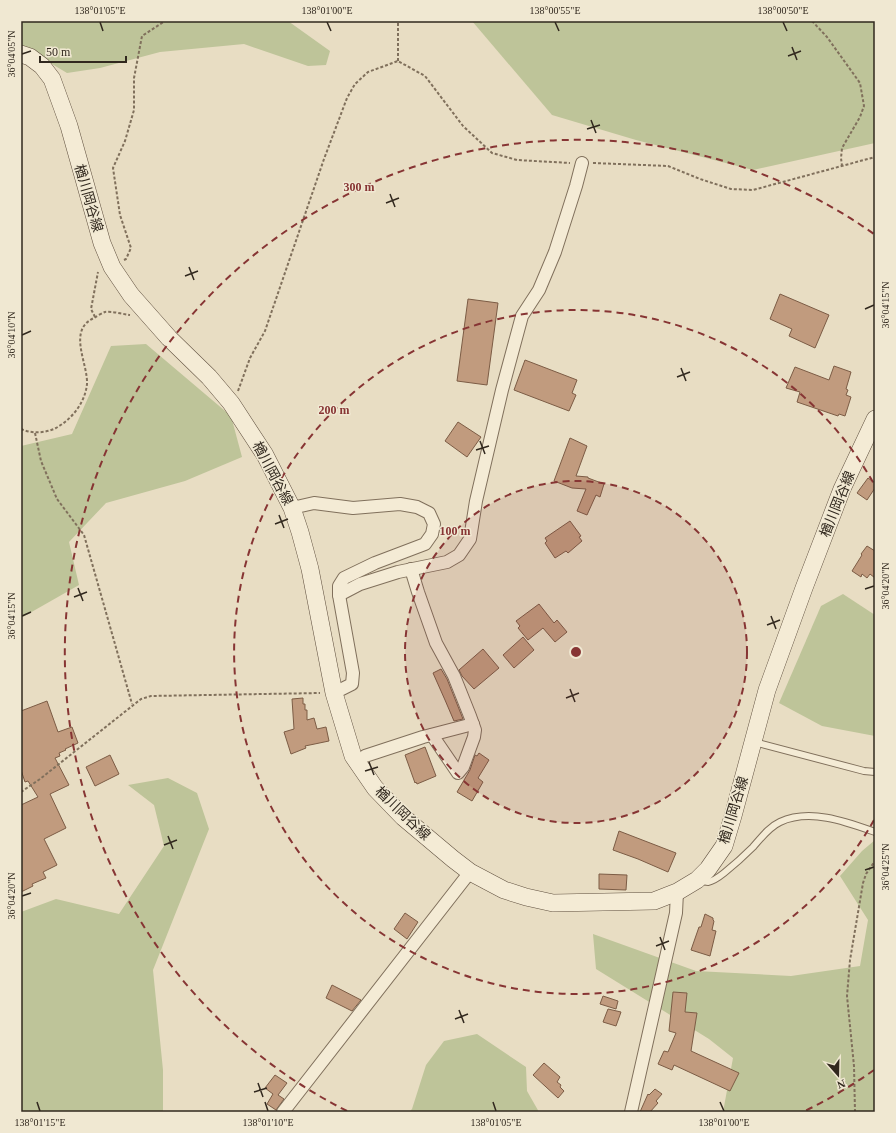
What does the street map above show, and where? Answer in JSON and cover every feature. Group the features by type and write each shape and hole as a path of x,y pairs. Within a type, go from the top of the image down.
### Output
{"main road":[{"name":"楢川岡谷線","path":"21,54 42,66 52,79 69,126 102,243 110,261 131,295 169,338 209,377 231,403 265,455 292,508 310,568 334,693 353,756 375,788 403,817 470,872 504,890 553,903 654,902 677,892 697,880 708,869 724,846 767,690 804,588 842,489 875,419"}],"street":[{"path":"339,595 360,584 411,569 446,562 459,555 470,539 476,501 502,390 522,316 540,290 555,252 582,163"},
{"path":"292,508 314,503 353,508 400,504 417,506 429,513 434,524 432,534 425,544 375,563 344,578 340,586 339,595 353,673 352,684 334,693"},
{"path":"411,569 436,643 454,676 475,730 474,737 463,767 458,773 432,735"},
{"path":"365,756 473,724"},
{"path":"284,1112 470,872"},
{"path":"631,1112 676,913 677,892"}],"lane":[{"path":"752,741 864,771 875,772"},
{"path":"697,880 707,882 715,880 744,856 768,831 779,822 790,818 808,816 830,819 854,824 875,832"}],"path":[{"path":"95,317 91,310 98,274 110,261 126,259 131,248 120,214 113,168 125,141 134,110 134,78 142,36 165,21"},
{"path":"398,21 398,61"},
{"path":"812,21 827,37 860,83 864,106 860,117 842,148 842,166"},
{"path":"231,403 236,397 250,358 265,331 324,158 347,98 355,84 368,72 398,61 425,76 463,126 492,153 517,160 668,166 700,179 731,189 752,190 875,157"},
{"path":"21,429 35,433 48,432 66,422 71,417 83,398 86,384 86,372 80,345 81,330 89,320 105,312 130,315"},
{"path":"35,433 41,461 57,499 84,535 132,704"},
{"path":"21,792 40,779 141,698 151,696 334,693"},
{"path":"855,1112 854,1066 846,996 850,960 863,883 866,874 875,861"}],"green space":[{"path":"21,21 288,21 330,51 326,65 308,66 244,44 160,52 100,68 67,73 32,52 21,49"},
{"path":"472,21 875,21 875,143 753,170 636,140 552,115"},
{"path":"146,344 231,416 242,457 185,481 106,503 69,542 79,585 21,618 21,446 72,434 111,346"},
{"path":"843,594 875,615 875,736 822,726 779,703 821,606"},
{"path":"168,778 197,793 209,829 153,970 163,1070 163,1112 21,1112 21,912 56,899 119,914 164,846 154,805 128,785"},
{"path":"875,840 875,1112 723,1112 733,1058 709,1039 596,969 593,934 696,971 791,976 860,966 868,920 840,876 862,851"},
{"path":"477,1034 526,1067 527,1091 539,1112 409,1112 412,1109 426,1065 444,1041"}],"building":[{"path":"780,294 829,315 815,348 789,336 792,329 770,319"},
{"path":"468,299 498,303 487,385 457,381"},
{"path":"525,360 577,380 572,393 576,395 569,411 514,390"},
{"path":"834,366 851,372 846,389 848,390 846,395 851,397 845,416 839,414 838,416 797,402 800,392 786,388 795,367 829,380"},
{"path":"458,422 481,437 467,457 445,441"},
{"path":"570,438 587,446 576,476 588,477 604,484 600,497 596,495 587,515 577,511 586,489 572,488 554,481"},
{"path":"868,478 875,483 875,488 867,500 857,493"},
{"path":"570,521 581,536 579,537 582,541 568,553 566,551 555,558 545,543 547,541 545,538"},
{"path":"867,546 875,551 875,578 870,574 867,578 862,574 861,577 852,571"},
{"path":"539,604 554,623 557,620 567,632 555,642 543,628 528,640 518,628 520,626 516,621"},
{"path":"523,637 534,650 514,668 503,655"},
{"path":"483,649 499,668 474,689 462,676 459,670"},
{"path":"441,669 447,679 463,719 454,721 433,673"},
{"path":"303,698 305,710 307,710 307,720 314,718 317,729 326,727 329,741 305,746 306,748 291,754 284,732 294,729 292,699"},
{"path":"47,701 58,732 72,727 78,743 65,749 66,750 59,753 60,756 55,758 69,785 50,794 66,828 44,839 57,865 43,872 46,878 32,884 33,886 21,892 21,805 38,797 28,781 25,782 21,770 21,711"},
{"path":"425,747 436,776 417,784 416,782 415,783 405,755"},
{"path":"479,753 489,760 478,778 483,782 472,801 457,792 470,770 475,755 477,756"},
{"path":"110,755 119,774 95,786 86,767"},
{"path":"619,831 676,853 668,872 613,850"},
{"path":"599,874 627,875 626,890 599,889"},
{"path":"405,913 418,922 407,939 394,929"},
{"path":"705,914 713,918 714,921 712,930 716,931 710,956 691,950"},
{"path":"332,985 361,1000 352,1011 326,998"},
{"path":"673,992 687,993 685,1012 697,1013 691,1051 739,1073 730,1091 674,1065 672,1070 658,1064 664,1051 668,1052 676,1033 669,1031"},
{"path":"603,996 618,1001 616,1009 600,1004"},
{"path":"608,1009 621,1012 616,1026 603,1022"},
{"path":"544,1063 560,1077 557,1082 561,1085 560,1087 564,1091 558,1098 533,1075"},
{"path":"275,1075 287,1083 278,1095 284,1099 276,1110 267,1104 273,1094 265,1088"},
{"path":"655,1089 662,1094 656,1101 658,1103 650,1112 640,1112 648,1094 649,1095"}]}
